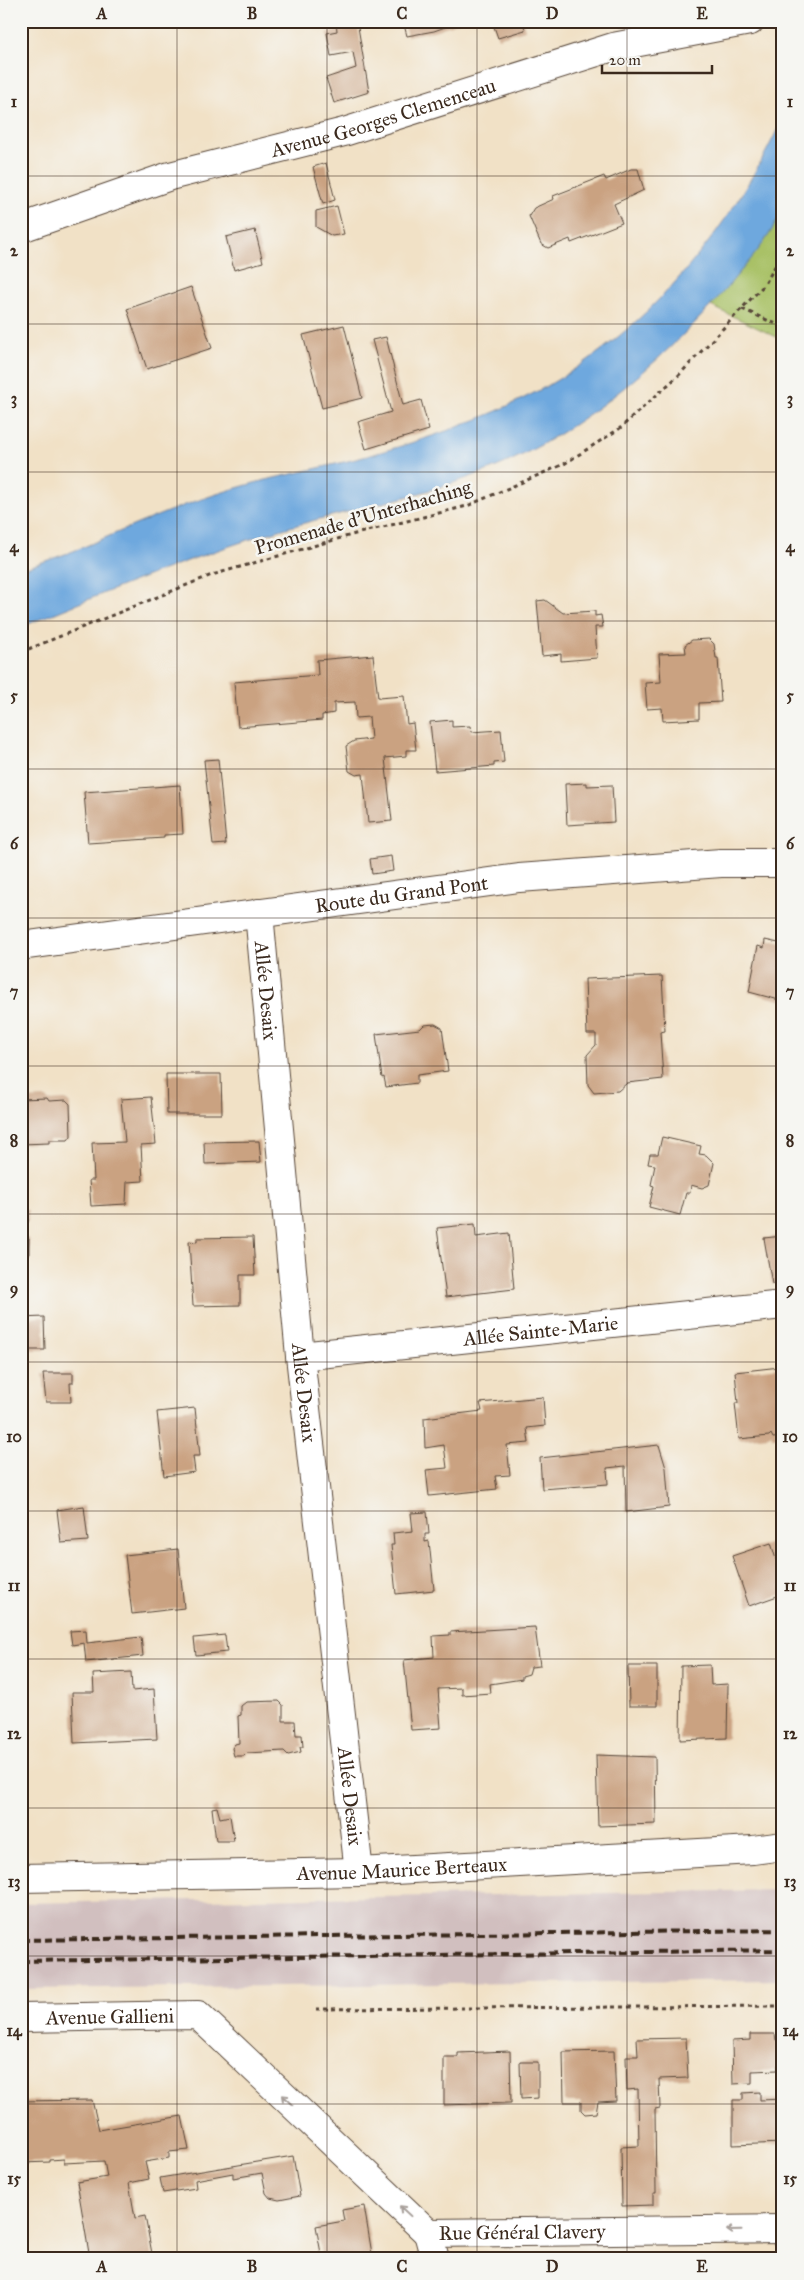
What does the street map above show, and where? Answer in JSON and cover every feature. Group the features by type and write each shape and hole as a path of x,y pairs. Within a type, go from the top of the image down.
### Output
{"street":[{"name":"Avenue Georges Clemenceau","path":"21,228 170,176 344,132 612,47 750,21"},
{"name":"Route du Grand Pont","path":"21,946 519,878 721,863 783,863"},
{"name":"Allée Desaix","path":"259,913 300,1356 359,1872"},
{"name":"Allée Sainte-Marie","path":"300,1356 783,1305"},
{"name":"Avenue Maurice Berteaux","path":"21,1878 359,1872 753,1850 783,1846"},
{"name":"Avenue Gallieni","path":"21,2018 198,2015"},
{"name":"Rue Général Clavery","path":"198,2015 428,2232 783,2229"},
{"path":"428,2232 435,2259"}],"path":[{"name":"Promenade d'Unterhaching","path":"21,652 212,575 355,534 467,506 564,464 620,429 679,375 765,284 783,252"},
{"path":"742,309 783,327"},
{"path":"316,2009 783,2006"}],"shaded area":[{"path":"783,1890 783,1980 21,1989 21,1903"}],"green space":[{"path":"783,167 783,340 711,306"}],"water":[{"path":"783,118 783,206 763,244 715,302 657,359 626,386 558,435 524,454 489,470 432,490 286,528 227,547 21,627 21,570 195,501 270,479 363,457 439,434 514,403 573,370 611,342 647,311 680,277 710,240 737,201 762,160"}],"building":[{"path":"336,21 357,21 369,92 334,103 326,78 356,68 353,52 331,56 327,33 337,31"},
{"path":"403,21 459,22 434,31 407,36"},
{"path":"492,21 523,21 525,30 498,38"},
{"path":"326,163 335,200 323,204 313,167"},
{"path":"631,169 638,169 644,190 614,204 622,223 571,243 570,239 548,248 541,244 529,216 534,208 554,199 553,196 604,176 606,180"},
{"path":"337,206 344,234 332,236 316,227 316,211"},
{"path":"255,230 263,262 234,270 226,237"},
{"path":"191,287 212,348 147,369 127,309"},
{"path":"344,325 362,398 322,408 303,335"},
{"path":"386,337 403,405 421,400 429,430 366,449 358,422 391,412 372,340"},
{"path":"545,600 563,613 595,611 595,616 601,615 603,627 595,627 597,658 561,661 561,654 542,656 537,601"},
{"path":"709,639 714,644 716,658 718,658 721,702 699,703 699,719 663,721 662,708 647,709 645,683 661,682 659,654 686,653 685,645 692,640"},
{"path":"373,655 378,698 404,696 407,724 413,723 416,750 406,750 406,756 385,758 392,821 368,823 363,774 356,775 349,771 346,746 354,741 371,739 369,717 356,718 355,702 334,703 334,713 322,715 322,720 238,727 234,682 318,675 317,660"},
{"path":"452,720 452,727 470,726 471,732 501,730 504,762 494,763 494,766 435,771 430,722"},
{"path":"218,759 226,844 213,845 204,760"},
{"path":"587,783 587,786 612,785 614,822 567,825 565,784"},
{"path":"180,785 183,834 164,835 164,838 88,843 84,792"},
{"path":"391,856 393,871 372,874 370,859"},
{"path":"765,940 783,944 783,1001 749,992 758,946 764,948"},
{"path":"662,976 665,1031 660,1032 663,1079 627,1083 618,1091 594,1093 588,1085 587,1055 596,1045 596,1034 587,1034 585,979"},
{"path":"435,1024 442,1028 448,1071 417,1075 417,1083 386,1087 384,1077 382,1078 376,1034 420,1029 424,1025"},
{"path":"166,1074 221,1074 222,1114 167,1114"},
{"path":"151,1097 156,1144 141,1145 143,1181 127,1182 126,1204 91,1206 89,1180 94,1180 92,1143 125,1142 121,1099"},
{"path":"47,1098 49,1101 66,1100 70,1104 71,1136 68,1140 49,1140 49,1143 21,1144 21,1099"},
{"path":"662,1137 701,1146 699,1154 706,1155 714,1163 709,1185 702,1188 691,1185 690,1193 686,1193 680,1215 649,1207 654,1186 651,1185 655,1165 648,1164 650,1154 658,1154"},
{"path":"259,1141 261,1162 205,1164 204,1142"},
{"path":"21,1210 28,1210 28,1222 21,1222"},
{"path":"475,1224 476,1237 509,1233 514,1289 446,1297 437,1228"},
{"path":"783,1236 783,1283 772,1284 764,1238"},
{"path":"253,1237 255,1275 240,1275 240,1305 193,1306 189,1241 197,1242 197,1238"},
{"path":"29,1238 29,1255 21,1255 21,1239"},
{"path":"44,1317 45,1350 21,1350 21,1318"},
{"path":"780,1367 783,1370 783,1437 773,1438 771,1434 769,1436 739,1439 735,1403 738,1403 735,1372"},
{"path":"43,1373 73,1373 73,1383 70,1383 71,1402 46,1402"},
{"path":"543,1397 545,1426 527,1428 529,1443 507,1445 510,1475 495,1476 497,1489 429,1496 426,1470 447,1468 444,1445 425,1448 424,1418 482,1411 480,1403"},
{"path":"195,1408 200,1456 193,1456 195,1472 164,1476 157,1412"},
{"path":"659,1445 666,1468 669,1507 626,1512 625,1466 607,1468 608,1484 542,1489 540,1458"},
{"path":"84,1506 88,1541 61,1543 57,1510"},
{"path":"427,1512 429,1534 425,1534 425,1542 429,1541 434,1590 396,1594 391,1545 394,1545 393,1533 413,1531 411,1513"},
{"path":"771,1543 779,1569 783,1568 783,1594 749,1606 732,1556"},
{"path":"178,1549 184,1608 132,1614 125,1555"},
{"path":"535,1627 540,1666 531,1667 529,1674 522,1676 522,1679 490,1684 491,1693 462,1695 462,1688 438,1689 441,1728 411,1730 404,1660 434,1657 433,1636 450,1635 450,1632"},
{"path":"86,1630 87,1643 141,1637 143,1656 86,1662 84,1643 72,1645 70,1631"},
{"path":"225,1635 227,1652 196,1655 194,1638"},
{"path":"710,1665 711,1685 728,1684 727,1738 680,1740 681,1666"},
{"path":"628,1666 657,1666 657,1706 629,1706"},
{"path":"131,1672 132,1691 154,1689 157,1739 74,1743 72,1692 94,1692 93,1674"},
{"path":"279,1701 283,1705 283,1721 295,1721 296,1735 302,1735 303,1747 300,1747 301,1752 288,1755 284,1751 247,1753 244,1756 234,1756 232,1748 235,1744 239,1743 238,1716 241,1715 241,1706 246,1702"},
{"path":"596,1755 655,1757 656,1824 598,1826"},
{"path":"217,1807 220,1818 230,1816 234,1841 216,1841 212,1808"},
{"path":"750,2034 775,2034 776,2040 783,2040 783,2065 778,2065 778,2070 752,2071 752,2083 733,2084 732,2041 750,2040"},
{"path":"686,2038 688,2078 659,2079 660,2108 655,2109 656,2193 653,2193 653,2205 622,2206 621,2147 639,2146 638,2089 627,2090 626,2056 638,2056 637,2039"},
{"path":"510,2051 511,2103 444,2105 444,2057 458,2057 458,2053"},
{"path":"614,2051 616,2101 598,2102 596,2113 585,2114 581,2110 581,2102 564,2102 563,2052"},
{"path":"520,2062 538,2062 538,2098 521,2099"},
{"path":"760,2092 760,2100 783,2099 783,2143 733,2145 733,2100 743,2100 743,2093"},
{"path":"92,2100 99,2130 182,2116 189,2150 169,2152 169,2158 145,2162 149,2179 129,2183 135,2218 145,2216 153,2259 90,2259 77,2182 107,2177 104,2161 64,2163 64,2159 50,2160 50,2162 21,2163 21,2101"},
{"path":"293,2156 300,2196 279,2200 270,2198 266,2193 262,2173 233,2178 233,2173 195,2180 196,2188 163,2193 160,2178"},
{"path":"364,2206 372,2254 344,2259 322,2259 316,2226 344,2221 342,2210"}],"railway":[{"path":"21,1940 783,1930"},
{"path":"21,1961 783,1950"}]}
